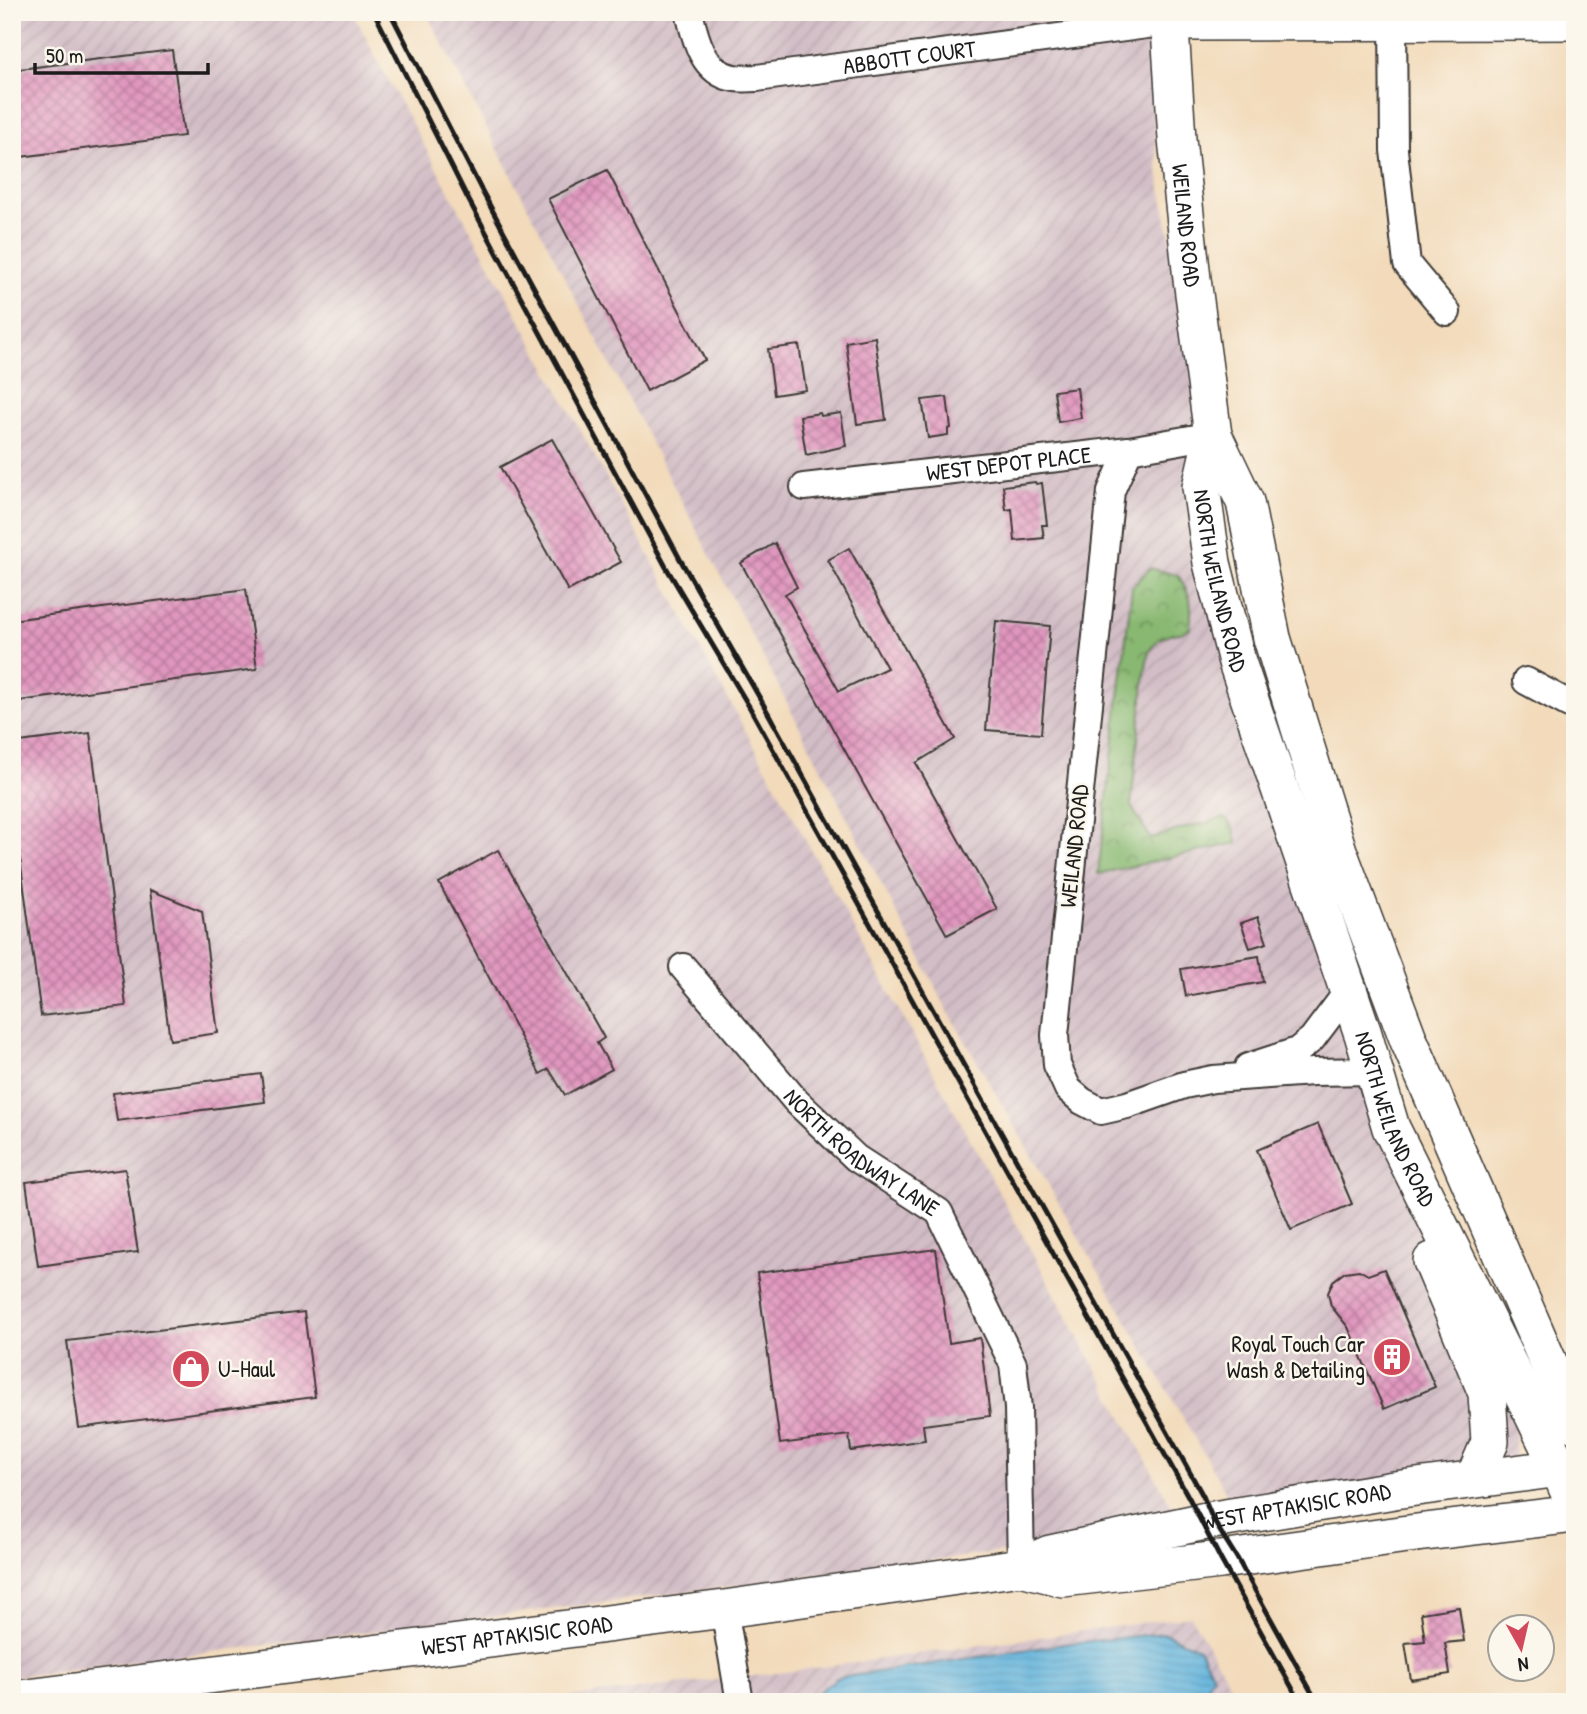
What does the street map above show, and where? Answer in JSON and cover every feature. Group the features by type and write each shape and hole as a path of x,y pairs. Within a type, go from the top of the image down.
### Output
{"main road":[{"path":"1169,17 1393,17 1575,21"},
{"name":"WEILAND ROAD","path":"1169,17 1177,139 1213,435"},
{"name":"NORTH WEILAND ROAD","path":"1213,435 1201,487 1212,563 1237,662 1375,1071 1391,1128 1567,1467 1575,1506"},
{"name":"NORTH WEILAND ROAD","path":"1213,435 1245,502 1272,638 1338,851 1409,1041 1575,1424"},
{"path":"1375,1071 1375,1122 1487,1392 1490,1442 1474,1479"},
{"name":"WEST APTAKISIC ROAD","path":"12,1700 724,1609 1021,1567 1050,1554 1201,1522 1567,1467"},
{"name":"WEST APTAKISIC ROAD","path":"1021,1567 1063,1578 1575,1514"}],"street":[{"name":"ABBOTT COURT","path":"689,12 696,41 713,69 732,78 757,78 1169,17"},
{"path":"1393,17 1394,150 1407,264 1447,312"},
{"name":"WEST DEPOT PLACE","path":"804,487 1129,450 1213,435"},
{"name":"WEILAND ROAD","path":"1129,450 1111,491 1055,1035 1057,1065 1068,1089 1082,1101 1101,1111 1127,1105 1297,1051 1312,1039 1348,991"},
{"path":"1526,681 1569,705 1575,704"},
{"name":"NORTH ROADWAY LANE","path":"683,967 796,1101 856,1158 939,1212 1013,1364 1018,1408 1021,1567"},
{"name":"WEILAND ROAD","path":"1213,1079 1375,1071"},
{"path":"724,1609 740,1702"}],"shaded area":[{"path":"12,12 353,12 1184,1529 12,1677"},
{"path":"426,12 1146,12 1158,172 1263,739 1517,1412 1514,1464 1242,1520 948,1011"},
{"path":"1191,1616 1240,1702 526,1702 787,1672"}],"green space":[{"path":"1150,568 1178,575 1190,600 1191,619 1190,628 1159,639 1149,651 1131,806 1151,839 1224,818 1234,829 1237,843 1098,874 1132,587"}],"water":[{"path":"1164,1633 1199,1648 1213,1676 1203,1692 1162,1702 816,1702 817,1693 837,1678 1064,1644"}],"building":[{"path":"172,50 184,136 12,158 12,70"},
{"path":"607,170 705,360 647,391 548,199"},
{"path":"875,337 886,420 857,424 846,342"},
{"path":"799,345 806,390 774,395 768,349"},
{"path":"1077,388 1081,418 1058,422 1054,391"},
{"path":"947,397 951,428 948,429 948,435 928,438 922,400"},
{"path":"820,413 821,416 841,413 846,446 806,455 800,416"},
{"path":"552,439 621,562 568,591 500,467"},
{"path":"1042,483 1047,525 1042,525 1044,538 1015,541 1012,509 1006,510 1003,486"},
{"path":"775,543 797,587 785,594 839,691 887,668 828,560 849,548 955,739 916,763 997,909 947,935 741,563"},
{"path":"246,589 257,669 12,702 12,620"},
{"path":"996,621 1050,626 1041,734 986,730"},
{"path":"90,733 126,1006 41,1016 12,798 12,743"},
{"path":"498,850 604,1038 597,1043 612,1069 565,1095 549,1069 540,1074 439,883"},
{"path":"150,890 202,911 218,1033 170,1040"},
{"path":"1258,917 1267,943 1250,948 1241,923"},
{"path":"1259,956 1263,982 1186,996 1181,969"},
{"path":"261,1074 265,1102 117,1121 113,1093"},
{"path":"1318,1124 1352,1204 1291,1230 1257,1150"},
{"path":"125,1169 138,1252 38,1266 26,1182"},
{"path":"936,1249 949,1343 980,1338 990,1416 923,1425 925,1440 851,1451 849,1435 780,1444 757,1273"},
{"name":"Royal Touch Car Wash & Detailing","path":"1384,1269 1435,1387 1384,1409 1348,1327 1331,1306 1328,1293 1333,1281 1345,1272 1359,1270 1368,1275"},
{"name":"U-Haul","path":"304,1312 315,1397 79,1428 67,1341"},
{"path":"1459,1607 1464,1641 1445,1643 1450,1674 1411,1680 1405,1643 1425,1641 1421,1613"}],"railway":[{"path":"374,12 466,195 666,567 750,708 1300,1702"},
{"path":"390,12 482,191 680,559 1203,1496 1213,1520 1317,1702"}],"place":[{"name":"Royal Touch Car Wash & Detailing","path":"1392,1357"},
{"name":"U-Haul","path":"191,1369"}]}
